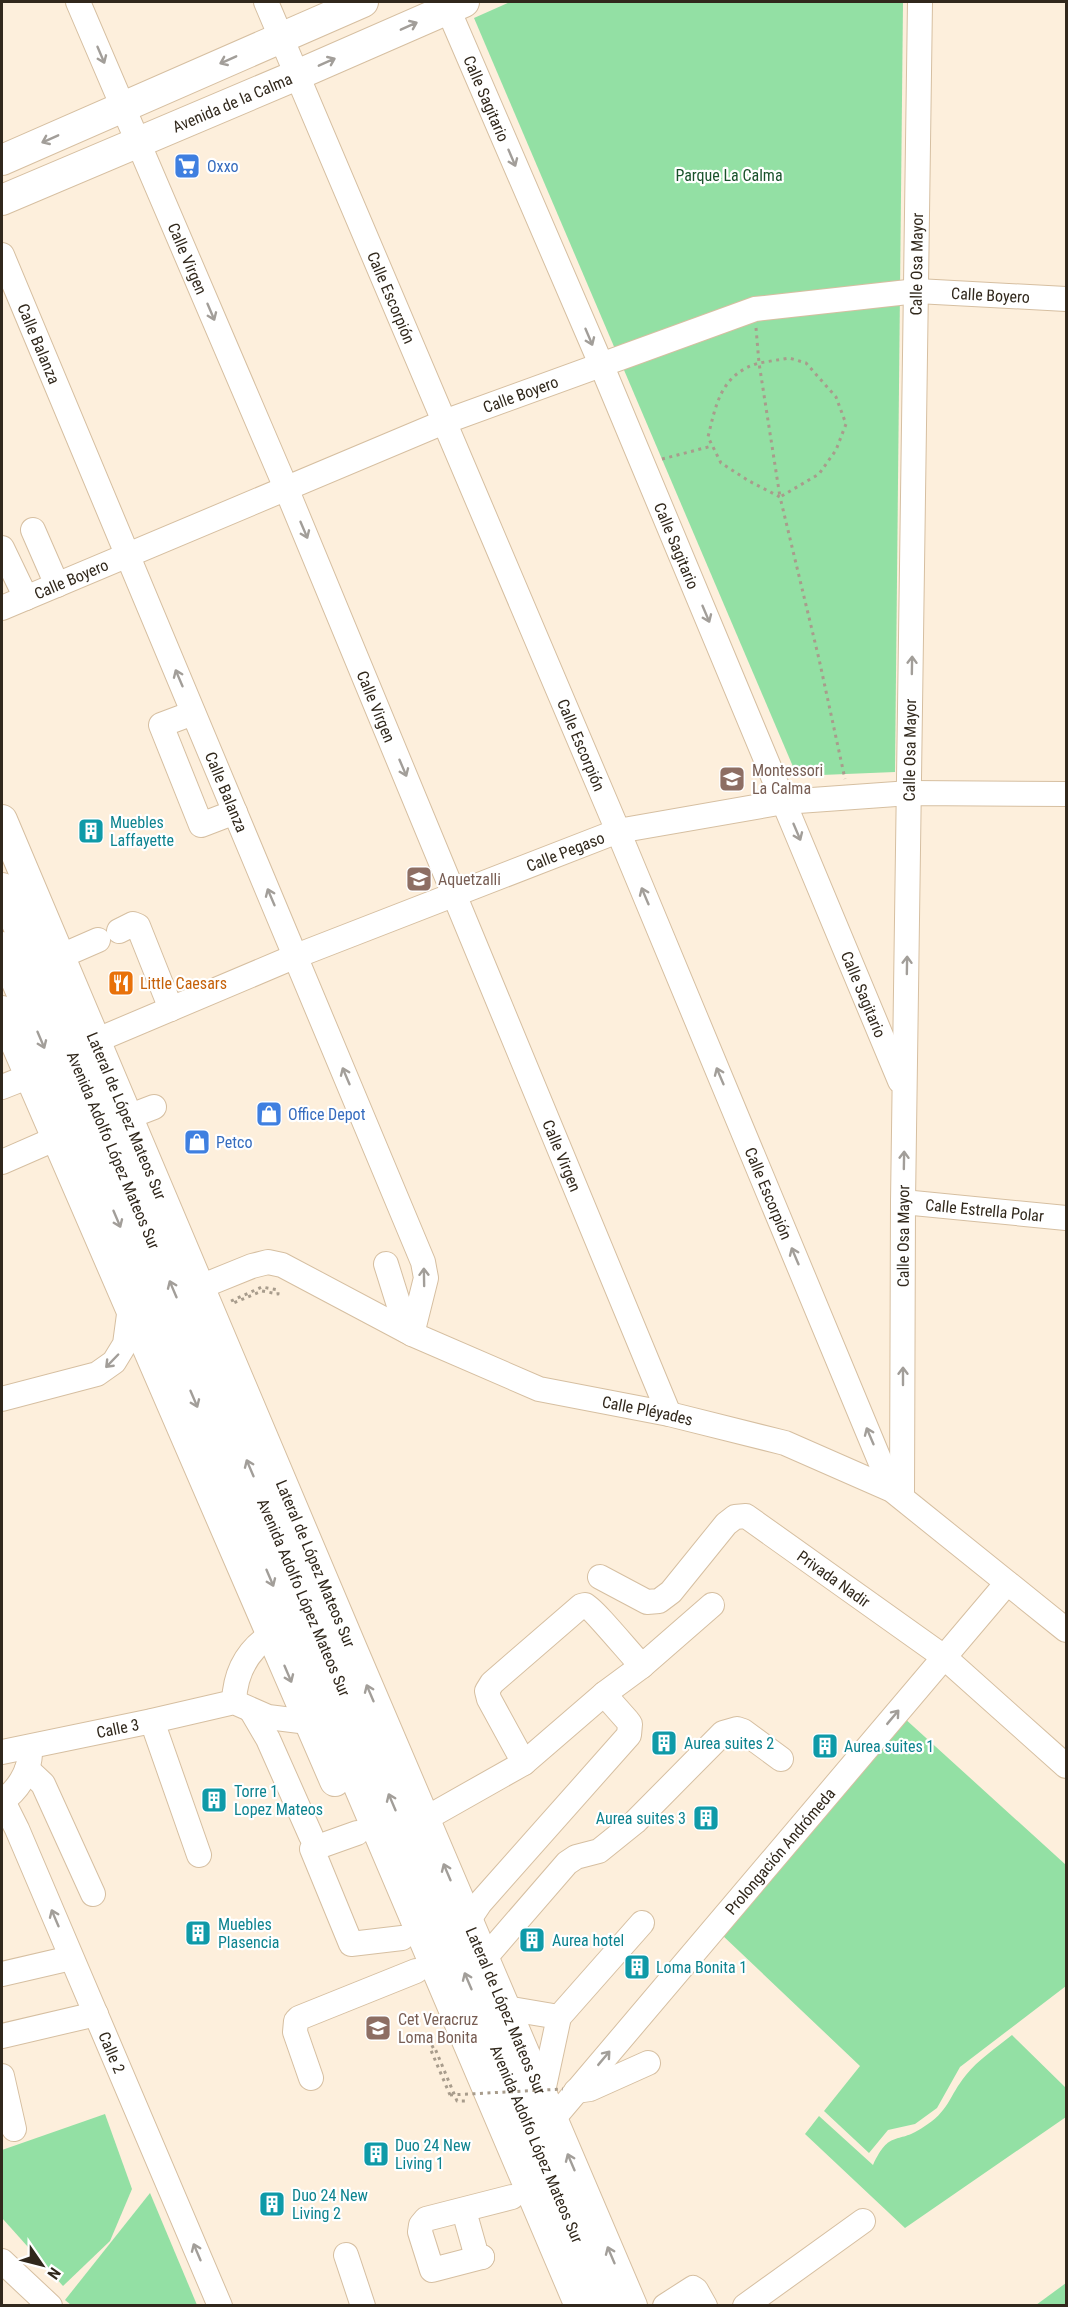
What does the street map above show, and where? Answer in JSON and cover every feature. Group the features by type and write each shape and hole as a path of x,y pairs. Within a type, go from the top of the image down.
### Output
{"main road":[{"path":"2,160 363,2"},
{"name":"Avenida de la Calma","path":"2,200 297,75 452,4"},
{"path":"81,125 97,158"},
{"name":"Lateral de López Mateos Sur","path":"2,820 95,1041 141,1112 200,1287 222,1310 306,1541 505,2008 551,2100 632,2306"},
{"path":"2,859 45,923"},
{"name":"Avenida Adolfo López Mateos Sur","path":"2,888 320,1631 551,2100 606,2306"},
{"name":"Avenida Adolfo López Mateos Sur","path":"2,947 580,2306"},
{"path":"2,972 15,1042"},
{"path":"2,1011 416,1971 461,2098 512,2197 559,2306"},
{"path":"306,1541 320,1631"},
{"path":"344,1803 401,1884"}],"street":[{"name":"Calle Virgen","path":"78,2 286,488 456,894 669,1414"},
{"name":"Calle Escorpión","path":"266,2 897,1494"},
{"name":"Calle Osa Mayor","path":"897,1494 910,793 920,2"},
{"name":"Calle Sagitario","path":"452,4 905,1091"},
{"name":"Calle Balanza","path":"2,255 423,1262 426,1278 410,1332"},
{"name":"Calle Boyero","path":"2,608 444,422 755,309 917,291 1066,298"},
{"path":"33,530 57,585"},
{"path":"2,548 26,598"},
{"path":"193,713 161,725 201,825 235,812"},
{"name":"Calle Pegaso","path":"95,1041 296,956 618,831 784,802 910,793 1066,794"},
{"path":"59,957 133,924 138,926 171,1009"},
{"path":"2,1087 30,1076"},
{"path":"2,1162 57,1138"},
{"name":"Calle Estrella Polar","path":"903,1202 1066,1218"},
{"name":"Calle Pléyades","path":"200,1287 268,1262 282,1265 410,1332 539,1389 669,1414 785,1443 897,1494 1066,1630"},
{"path":"386,1264 410,1332"},
{"path":"2,1399 97,1374 114,1362 125,1344 130,1307"},
{"name":"Privada Nadir","path":"600,1577 646,1602 659,1601 671,1592 726,1524 735,1517 746,1516 944,1657 1066,1766"},
{"name":"Prolongación Andrómeda","path":"551,2100 1007,1583"},
{"path":"424,1820 524,1763 712,1605"},
{"path":"524,1763 487,1691 492,1683 581,1606 592,1608 642,1666"},
{"path":"272,1634 260,1642 237,1675 242,1706 268,1739 311,1836"},
{"path":"468,1921 488,1894 629,1735 630,1724 604,1694"},
{"name":"Calle 3","path":"2,1752 152,1721 242,1706 268,1717 308,1722"},
{"path":"152,1721 199,1855"},
{"path":"484,1959 567,1863 576,1857 599,1851 635,1822 723,1733 737,1729 743,1731 781,1759"},
{"name":"Calle 2","path":"30,1745 30,1762 27,1769 16,1789 2,1801 9,1831 96,2014 220,2306"},
{"path":"27,1769 43,1784 93,1894"},
{"path":"357,1833 312,1850 351,1944 402,1938"},
{"path":"642,1923 559,2017 551,2100 590,2089 648,2063"},
{"path":"2,1974 71,1958"},
{"path":"311,2078 295,2032 296,2021 416,1971"},
{"path":"505,2008 559,2017"},
{"path":"2,2036 96,2014"},
{"path":"2,2076 14,2129"},
{"path":"464,2211 512,2197"},
{"path":"745,2306 863,2221"},
{"path":"346,2255 361,2305"},
{"path":"2,2261 50,2306"},
{"path":"665,2306 693,2288 705,2306"}],"path":[{"path":"755,309 759,363 780,497 849,797"},
{"path":"789,358 806,363 836,397 846,424 836,450 819,474 780,497 749,481 722,462 708,437 717,397 738,373 746,367 759,363 789,358"},
{"path":"642,463 712,446"},
{"path":"262,1287 278,1290 278,1294 262,1291 222,1310 232,1299 262,1287"},
{"path":"461,2098 430,2048 434,2046 457,2101 461,2098 551,2100"}],"green space":[{"name":"Parque La Calma","path":"510,2 903,2 895,772 797,776 474,18"},
{"path":"903,1717 1066,1865 1066,1986 960,2067 937,2108 915,2124 888,2130 869,2153 824,2111 860,2066 721,1934"},
{"path":"1012,2035 1066,2088 1066,2117 905,2228 805,2134 819,2116 873,2165 884,2146 889,2142 913,2133 938,2116 971,2069"},
{"path":"105,2114 132,2189 110,2241 63,2286 2,2218 2,2150"},
{"path":"150,2193 197,2305 71,2305 65,2300"},
{"path":"1066,2283 1066,2305 1036,2305"}],"place":[{"name":"Oxxo","path":"187,166"},
{"name":"Montessori La Calma","path":"732,779"},
{"name":"Muebles Laffayette","path":"91,831"},
{"name":"Aquetzalli","path":"419,879"},
{"name":"Little Caesars","path":"121,983"},
{"name":"Office Depot","path":"269,1114"},
{"name":"Petco","path":"197,1142"},
{"name":"Aurea suites 2","path":"664,1743"},
{"name":"Aurea suites 1","path":"825,1746"},
{"name":"Torre 1 Lopez Mateos","path":"214,1800"},
{"name":"Aurea suites 3","path":"706,1818"},
{"name":"Muebles Plasencia","path":"198,1933"},
{"name":"Aurea hotel","path":"532,1940"},
{"name":"Loma Bonita 1","path":"637,1967"},
{"name":"Cet Veracruz Loma Bonita","path":"378,2028"},
{"name":"Duo 24 New Living 1","path":"376,2154"},
{"name":"Duo 24 New Living 2","path":"272,2204"}]}
